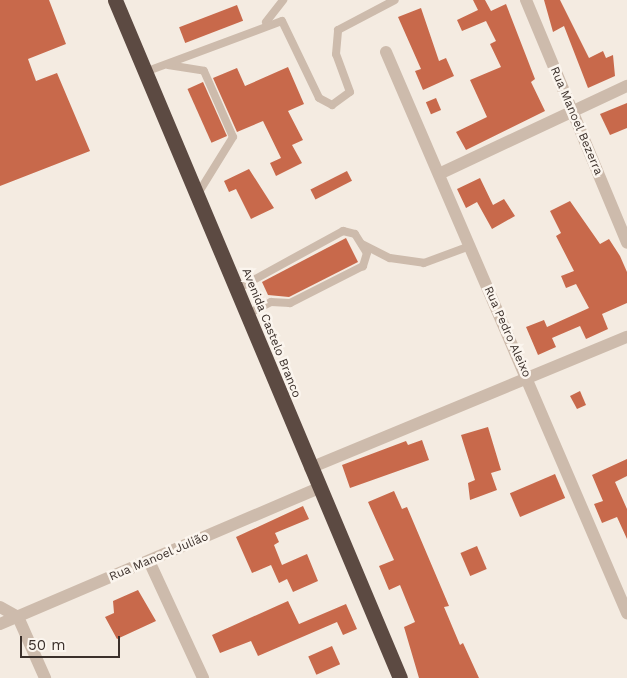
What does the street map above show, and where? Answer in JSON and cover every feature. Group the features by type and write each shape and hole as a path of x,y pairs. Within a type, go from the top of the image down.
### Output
{"highway":[{"name":"Avenida Castelo Branco","path":"115,0 237,289 318,488 400,678"}],"street":[{"name":"Rua Manoel Bezerra","path":"526,0 627,243"},
{"name":"Rua Pedro Aleixo","path":"386,52 627,613"},
{"path":"439,174 627,86"},
{"path":"310,468 627,337"},
{"name":"Rua Manoel Julião","path":"0,624 318,488"},
{"path":"149,561 203,678"},
{"path":"0,607 18,617 45,678"}],"lane":[{"path":"265,24 283,0"},
{"path":"145,72 265,24 282,21 288,26 319,98 332,105 350,92 336,54 338,30 395,0"},
{"path":"161,66 204,71 233,136 197,195"},
{"path":"237,289 343,231 355,234 367,253 362,266 290,303 271,302 247,314"},
{"path":"362,244 390,258 424,263 470,246"}],"building":[{"path":"0,0 49,0 66,44 28,59 36,81 57,73 90,151 0,186"},
{"path":"473,0 485,0 491,11 506,4 535,79 531,82 545,111 466,150 456,132 487,117 470,80 501,67 490,44 496,41 486,21 462,31 457,20 478,10"},
{"path":"544,0 560,0 589,58 603,51 606,58 613,55 615,76 588,88 564,26 553,32"},
{"path":"237,5 243,21 185,43 179,27"},
{"path":"421,8 439,61 446,58 454,76 423,90 415,71 421,69 398,17"},
{"path":"288,67 304,104 288,111 303,140 292,145 302,163 276,176 270,163 281,158 263,121 237,132 213,78 237,68 245,86"},
{"path":"203,82 227,136 211,143 187,89"},
{"path":"436,98 441,110 431,114 426,102"},
{"path":"627,103 627,128 610,135 600,114"},
{"path":"249,169 274,208 251,219 236,189 229,192 224,181"},
{"path":"347,171 352,181 315,199 310,190"},
{"path":"480,178 493,205 504,199 515,216 492,229 477,202 466,208 457,189"},
{"path":"570,201 600,244 609,239 620,256 627,272 627,303 602,314 608,329 586,339 580,326 552,338 556,347 538,355 526,327 544,320 547,327 589,308 576,284 566,288 561,276 574,271 556,236 561,233 550,211"},
{"path":"346,238 358,262 289,297 268,295 262,282"},
{"path":"580,391 586,405 577,409 570,396"},
{"path":"488,427 501,470 491,473 497,490 470,500 468,483 475,480 461,435"},
{"path":"422,440 429,460 350,488 342,465 406,441 408,445"},
{"path":"627,459 627,476 615,482 627,509 627,539 617,517 602,523 594,504 603,501 592,475"},
{"path":"555,474 565,498 520,517 510,493"},
{"path":"394,491 402,509 407,507 449,606 444,607 460,645 463,643 479,678 419,678 404,627 415,622 400,585 389,590 379,566 394,560 368,502"},
{"path":"303,506 309,519 275,533 279,542 274,545 282,565 307,554 318,581 293,592 287,579 279,583 271,565 252,573 236,537"},
{"path":"477,546 487,569 470,576 460,553"},
{"path":"138,590 156,621 117,639 105,617 114,613 113,601"},
{"path":"288,601 299,624 346,604 357,629 343,635 337,622 258,656 251,641 220,653 212,635"},
{"path":"332,646 340,664 316,675 308,657"}]}
